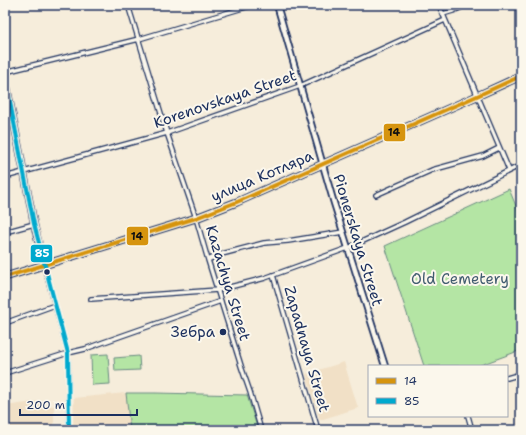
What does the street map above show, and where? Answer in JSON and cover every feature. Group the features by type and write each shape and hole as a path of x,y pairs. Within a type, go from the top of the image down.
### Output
{"main road":[{"name":"улица Котляра","path":"5,277 196,218 237,202 521,76"}],"street":[{"name":"Kazachya Street","path":"128,5 167,133 196,218 261,430"},
{"path":"5,72 139,39 253,5"},
{"name":"Pionerskaya Street","path":"277,5 322,164 385,365"},
{"path":"439,5 509,170"},
{"path":"443,14 467,5"},
{"name":"Korenovskaya Street","path":"5,177 167,133 300,86 445,20"},
{"path":"5,77 34,224 68,353 69,430"},
{"path":"376,195 432,170 482,156 499,148"},
{"path":"91,299 218,290 246,284 348,248 405,222 519,166 521,176"},
{"path":"5,232 34,224"},
{"path":"208,260 218,255 264,243 288,241 343,232"},
{"name":"Zapadnaya Street","path":"273,275 318,430"},
{"path":"5,373 85,349 221,301"},
{"path":"5,323 55,305"},
{"path":"508,378 521,374"},
{"path":"468,417 472,430"}],"shaded area":[{"path":"344,362 358,408 320,420 306,374"},
{"path":"126,393 130,430 73,430 74,398"},
{"path":"41,401 41,405 54,406 54,430 5,430 5,406"}],"green space":[{"name":"Old Cemetery","path":"509,189 521,218 521,350 481,365 424,365 385,246"},
{"path":"108,354 110,384 92,385 91,355"},
{"path":"139,356 140,370 115,371 114,358"},
{"path":"126,393 247,395 258,430 130,430"}],"transit line":[{"name":"14","path":"5,277 196,218 237,202 521,76"},
{"name":"85","path":"5,77 34,224 68,353 69,430"}],"place":[{"name":"Зебра","path":"223,332"}]}
